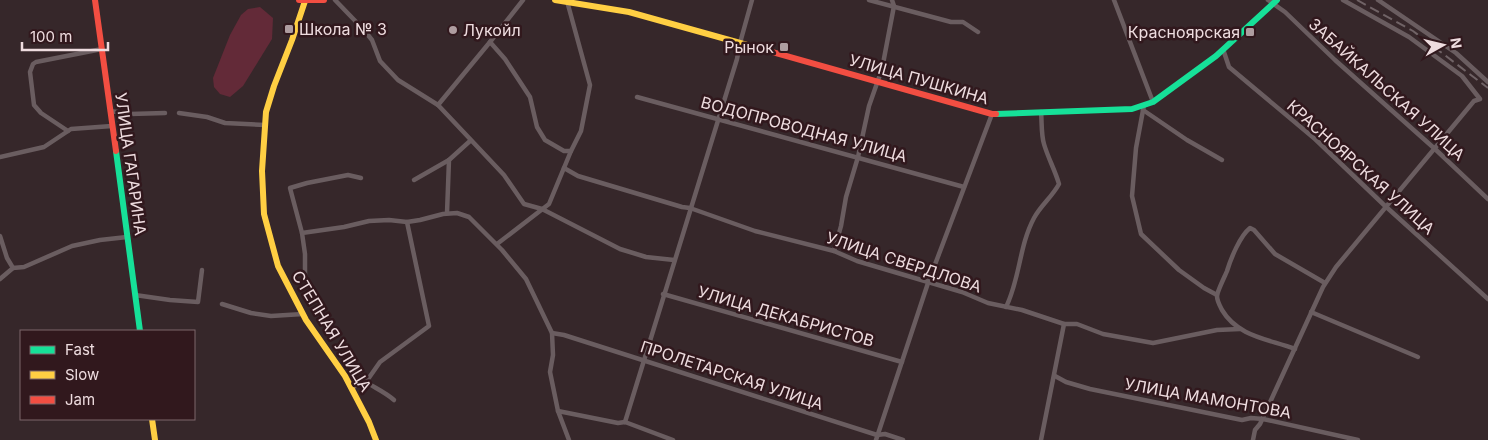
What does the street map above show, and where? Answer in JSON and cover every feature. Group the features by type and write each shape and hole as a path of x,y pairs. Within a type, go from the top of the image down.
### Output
{"street":[{"name":"УЛИЦА ГАГАРИНА","path":"95,0 140,330"},
{"path":"302,1 324,0"},
{"path":"335,0 372,40 380,61 392,74 398,80 438,105 504,175 524,204 542,209 620,248 646,256 674,260"},
{"path":"438,105 522,0"},
{"name":"УЛИЦА ПУШКИНА","path":"555,0 629,12 992,114 1144,107 1223,49 1273,1"},
{"path":"625,422 717,118 737,59 752,0"},
{"path":"869,0 951,22 963,22 978,32"},
{"path":"834,251 869,106 882,69 894,6 892,0"},
{"path":"1114,0 1153,102"},
{"path":"1253,440 1255,430 1263,419 1325,283 1336,267 1474,101 1480,100 1462,76 1409,36 1343,0"},
{"path":"1378,0 1456,53 1488,82"},
{"name":"СТЕПНАЯ УЛИЦА","path":"302,1 292,40 266,112 262,171 264,214 278,266 303,314 351,388 376,440"},
{"path":"497,244 549,204 581,131 590,85 567,1"},
{"name":"ЗАБАЙКАЛЬСКАЯ УЛИЦА","path":"1273,1 1334,60 1435,149 1488,199"},
{"path":"490,42 505,59 530,98 537,127 546,140 564,151 571,151"},
{"name":"КРАСНОЯРСКАЯ УЛИЦА","path":"1223,49 1229,67 1315,140 1488,299"},
{"path":"68,131 41,113 34,105 30,72 32,64 102,50"},
{"name":"ВОДОПРОВОДНАЯ УЛИЦА","path":"638,97 964,187"},
{"path":"1217,295 1179,270 1141,234 1132,196 1136,148 1144,107 1187,140 1222,160"},
{"path":"110,111 130,114 165,113"},
{"path":"1006,307 1012,295 1027,236 1034,218 1046,200 1054,194 1059,184 1056,170 1044,142 1042,112"},
{"path":"179,113 207,117 224,124 265,126"},
{"path":"877,437 928,283 992,114"},
{"path":"0,157 44,147 71,129 112,126"},
{"path":"414,180 450,160 470,140"},
{"path":"445,213 450,160"},
{"name":"УЛИЦА СВЕРДЛОВА","path":"564,168 578,176 690,208 755,231 834,251 857,261 962,292 988,303 1022,310 1064,324 1077,324 1103,334 1153,343 1217,330 1240,329"},
{"path":"305,276 305,254 302,233 290,188 348,175 361,178"},
{"path":"302,233 369,221 389,220 407,222 445,213 457,213 469,217 497,244 526,279 552,332 550,372 558,411 568,440"},
{"path":"351,388 366,382 380,362 429,326 407,222"},
{"path":"1295,349 1252,336 1240,329 1226,316 1217,295 1232,257 1246,231 1250,228 1275,254 1325,283"},
{"path":"0,236 7,258 13,268"},
{"path":"0,278 13,268 24,267 72,246 127,236"},
{"path":"135,295 198,302 202,270"},
{"name":"УЛИЦА ДЕКАБРИСТОВ","path":"663,294 902,362"},
{"path":"222,304 251,313 271,316 303,314"},
{"path":"1312,312 1418,357"},
{"path":"1041,440 1064,324"},
{"name":"ПРОЛЕТАРСКАЯ УЛИЦА","path":"552,332 644,359 877,437 885,434 903,440"},
{"name":"УЛИЦА МАМОНТОВА","path":"1054,376 1066,382 1090,389 1242,420 1251,418 1263,419 1358,440"},
{"path":"366,382 386,393 394,400"},
{"path":"558,411 618,423 625,422 672,440"},
{"path":"152,420 155,440"}],"shaded area":[{"path":"260,7 273,18 272,39 243,86 230,97 220,94 214,87 213,78 230,35 241,15 248,9"}],"railway":[{"path":"1357,0 1413,31 1488,88"}],"traffic: fast":[{"path":"996,114 1132,109 1153,102 1216,56 1277,0"},
{"path":"116,151 140,330"}],"traffic: slow":[{"path":"555,0 629,12 758,48"},
{"path":"305,1 266,112 262,171 264,214 278,266 306,320 345,376 369,422 376,440"},
{"path":"152,420 155,440"}],"traffic: jam":[{"path":"95,0 116,151"},
{"path":"299,0 324,0"},
{"path":"758,48 996,114"}],"place":[{"name":"Школа № 3","path":"289,29"},
{"name":"Лукойл","path":"453,30"},
{"name":"Красноярская","path":"1250,32"},
{"name":"Рынок","path":"784,47"}]}
